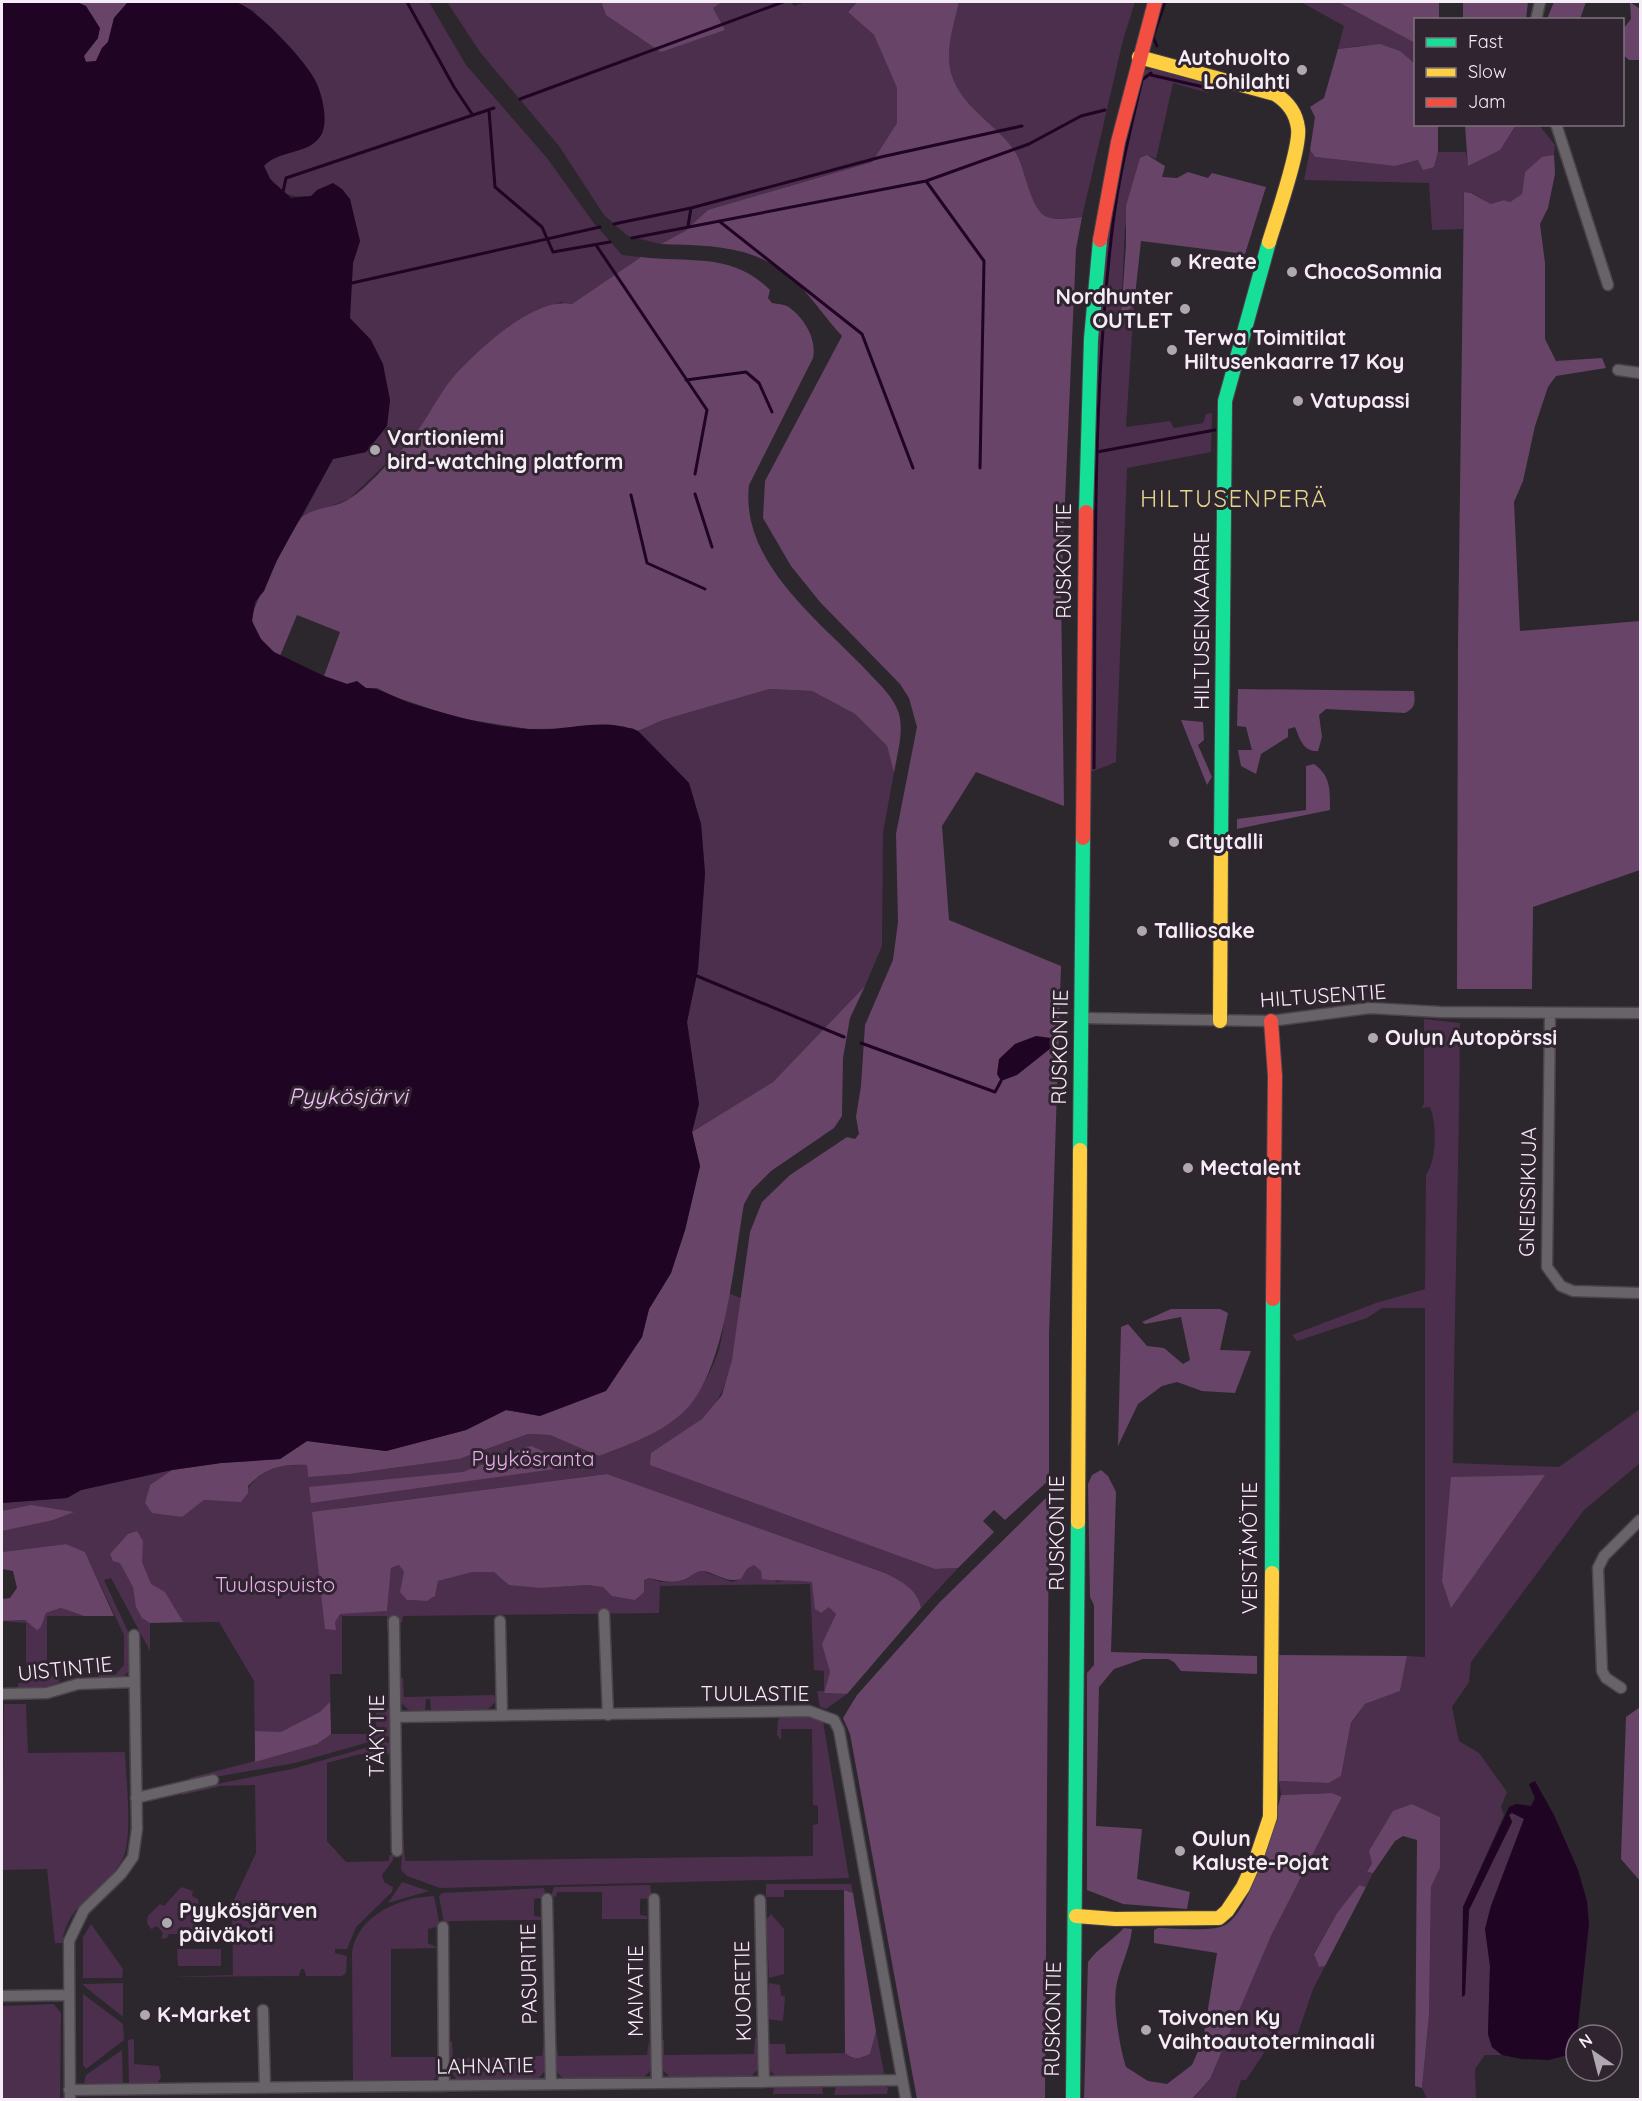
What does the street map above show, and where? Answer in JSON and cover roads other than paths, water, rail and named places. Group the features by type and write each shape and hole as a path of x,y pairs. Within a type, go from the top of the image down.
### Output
{"street":[{"name":"RUSKONTIE","path":"1073,2100 1086,474 1091,338 1102,227 1139,57 1155,2"},
{"path":"1536,18 1540,2"},
{"name":"HILTUSENKAARRE","path":"1139,57 1275,94 1286,100 1298,120 1299,135 1225,401 1220,1021"},
{"path":"1557,126 1608,285"},
{"path":"1618,370 1641,374"},
{"name":"HILTUSENTIE","path":"1081,1018 1271,1021 1370,1008 1641,1013"},
{"name":"GNEISSIKUJA","path":"1550,1013 1547,1268 1561,1286 1573,1291 1641,1293"},
{"name":"VEISTÄMÖTIE","path":"1076,1916 1155,1920 1219,1918 1232,1906 1252,1866 1270,1817 1275,1076 1271,1021"},
{"path":"1621,1688 1606,1678 1602,1671 1598,1568 1604,1556 1641,1520"},
{"path":"604,1614 608,1715"},
{"name":"TÄKYTIE","path":"394,1621 397,1851"},
{"path":"500,1621 502,1715"},
{"path":"69,2095 69,1941 84,1911 122,1874 133,1857 137,1829 134,1635"},
{"name":"UISTINTIE","path":"2,1694 47,1693 78,1684 133,1682"},
{"name":"TUULASTIE","path":"396,1717 809,1712 834,1720 839,1730 906,2100"},
{"path":"136,1798 213,1780"},
{"name":"PASURITIE","path":"547,1899 551,2084"},
{"name":"MAIVATIE","path":"654,1899 657,2083"},
{"name":"KUORETIE","path":"760,1900 764,2082"},
{"path":"443,1927 444,2086"},
{"path":"2,1996 68,1995"},
{"path":"263,2010 265,2088"},
{"name":"LAHNATIE","path":"69,2095 265,2088 901,2080"}],"water":[{"name":"Pyykösjärvi","path":"2,2 77,2 86,6 100,28 98,38 84,56 86,62 96,61 102,48 108,42 114,18 128,2 238,3 270,26 304,64 317,84 325,118 320,137 308,147 277,157 264,166 270,179 291,198 311,196 317,190 333,183 350,199 360,241 353,263 350,318 371,340 383,364 390,400 387,426 366,452 333,459 277,560 264,591 255,602 252,621 261,639 274,652 324,676 347,684 357,681 366,688 470,720 529,729 610,725 638,731 689,783 701,824 705,873 698,969 687,1022 699,1104 692,1132 700,1166 685,1230 671,1273 649,1309 642,1337 606,1391 540,1416 506,1410 466,1430 386,1451 307,1441 280,1459 221,1463 172,1470 81,1490 67,1498 2,1503"},
{"path":"1036,1036 1051,1038 1051,1048 1017,1075 1001,1081 997,1074 999,1059 1015,1044"},
{"path":"1535,1781 1554,1815 1578,1870 1587,1901 1589,1924 1578,2023 1564,2023 1564,2056 1549,2060 1522,2059 1502,2055 1492,2047 1488,2034 1490,1966 1485,1929 1491,1906 1524,1819 1512,1813 1509,1815 1512,1822 1469,1910 1465,1995 1462,1997 1463,1907 1509,1807 1516,1804 1531,1806 1535,1798 1529,1784"}],"waterway":[{"path":"407,2 454,87 472,114"},
{"path":"520,99 783,2"},
{"path":"1157,46 1153,37 1165,2"},
{"path":"1094,768 1096,495 1106,291 1113,223 1122,169 1142,80 1151,73"},
{"path":"1151,75 1208,88"},
{"path":"283,192 286,178 494,108"},
{"path":"632,238 926,181 1029,144 1081,116 1105,110"},
{"path":"489,111 495,187 542,227 553,252 610,242"},
{"path":"614,224 691,208 881,157 1022,126"},
{"path":"926,181 984,261 980,468"},
{"path":"688,226 691,208"},
{"path":"719,221 862,334 913,468"},
{"path":"352,283 600,227"},
{"path":"596,245 707,410 695,474"},
{"path":"686,380 746,372 759,383 772,412"},
{"path":"1097,452 1215,430"},
{"path":"695,494 712,547"},
{"path":"631,495 647,563 705,589"},
{"path":"697,976 844,1037"},
{"path":"861,1043 995,1092 1001,1081"}],"place":[{"name":"Autohuolto Lohilahti","path":"1302,70"},
{"name":"Kreate","path":"1176,262"},
{"name":"ChocoSomnia","path":"1292,272"},
{"name":"Nordhunter OUTLET","path":"1185,309"},
{"name":"Terwa Toimitilat Hiltusenkaarre 17 Koy","path":"1172,350"},
{"name":"Vatupassi","path":"1298,401"},
{"name":"Vartioniemi bird-watching platform","path":"375,450"},
{"name":"Citytalli","path":"1174,842"},
{"name":"Talliosake","path":"1142,931"},
{"name":"Oulun Autopörssi","path":"1373,1038"},
{"name":"Mectalent","path":"1188,1168"},
{"name":"Oulun Kaluste-Pojat","path":"1180,1851"},
{"name":"Pyykösjärven päiväkoti","path":"167,1923"},
{"name":"K-Market","path":"145,2015"},
{"name":"Toivonen Ky Vaihtoautoterminaali","path":"1146,2030"}],"district":[{"name":"HILTUSENPERÄ","path":"1234,499"}],"park label":[{"name":"Pyykösranta","path":"533,1459"},
{"name":"Tuulaspuisto","path":"275,1585"}]}
